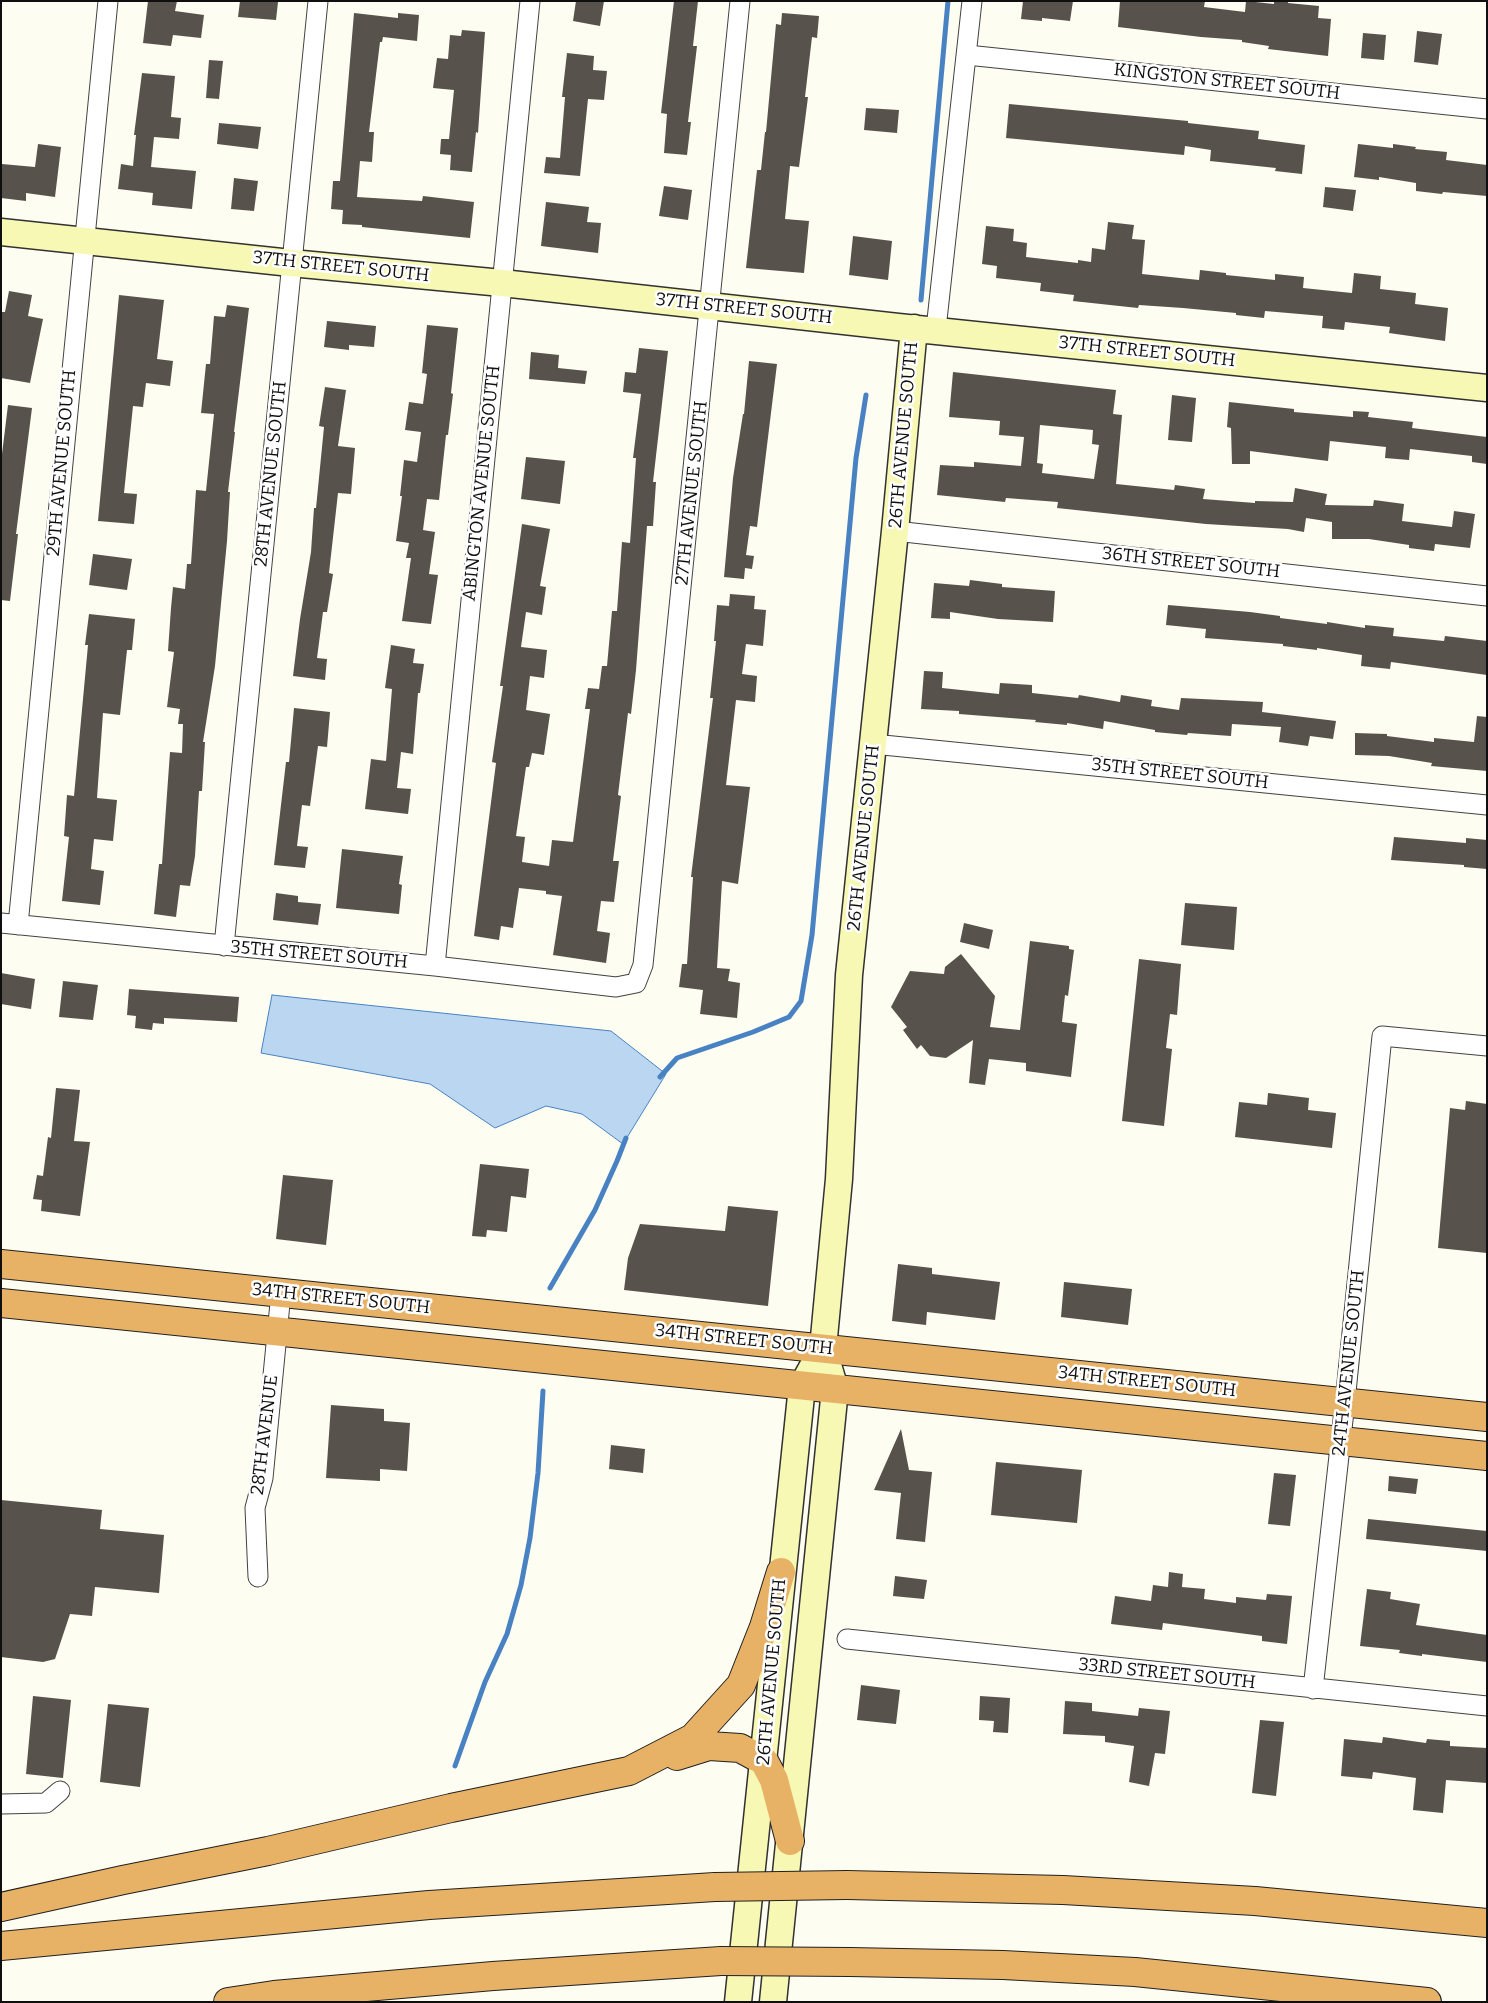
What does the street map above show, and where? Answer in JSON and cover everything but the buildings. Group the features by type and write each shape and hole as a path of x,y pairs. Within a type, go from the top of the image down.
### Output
{"highway":[{"name":"34TH STREET SOUTH","path":"1,1264 1487,1417"},
{"path":"1,1303 1487,1456"},
{"path":"629,1771 693,1738 741,1685 764,1627 781,1572"},
{"path":"1,1907 268,1851 451,1808 629,1771 709,1746 740,1748 764,1761 774,1780 790,1840"},
{"path":"1,1946 429,1905 715,1887 847,1885 1064,1890 1236,1900 1487,1923"},
{"path":"228,2002 274,1995 493,1976 721,1961 1002,1965 1134,1972 1427,2002"}],"street":[{"name":"29TH AVENUE SOUTH","path":"10,924 108,1"},
{"name":"28TH AVENUE SOUTH","path":"224,946 318,1"},
{"name":"ABINGTON AVENUE SOUTH","path":"435,966 530,1"},
{"name":"27TH AVENUE SOUTH","path":"636,983 644,965 740,1"},
{"name":"26TH AVENUE SOUTH","path":"772,2002 790,1840 834,1388 823,1348 839,1179 849,975 895,531 967,54 972,1"},
{"name":"KINGSTON STREET SOUTH","path":"967,54 1487,109"},
{"name":"37TH STREET SOUTH","path":"1,232 502,283 1487,388"},
{"name":"36TH STREET SOUTH","path":"895,531 1487,596"},
{"name":"35TH STREET SOUTH","path":"874,744 1487,805"},
{"name":"35TH STREET SOUTH","path":"10,924 435,966 616,987 636,983"},
{"name":"24TH AVENUE SOUTH","path":"1313,1689 1345,1402 1382,1036 1487,1046"},
{"name":"28TH AVENUE","path":"258,1577 255,1508 263,1478 281,1292"},
{"name":"26TH AVENUE SOUTH","path":"738,2002 764,1761 781,1572 802,1386 823,1348"},
{"name":"33RD STREET SOUTH","path":"847,1639 1487,1706"},
{"path":"1,1804 25,1805 46,1803 60,1791"}],"water":[{"path":"272,995 611,1031 666,1074 623,1144 582,1114 546,1106 495,1128 430,1084 261,1053"}],"waterway":[{"path":"921,300 948,1"},
{"path":"660,1077 677,1058 753,1032 789,1017 801,1001 812,935 856,458 866,395"},
{"path":"550,1288 595,1210 626,1138"},
{"path":"455,1766 485,1682 507,1634 521,1585 530,1538 538,1473 543,1391"}]}
